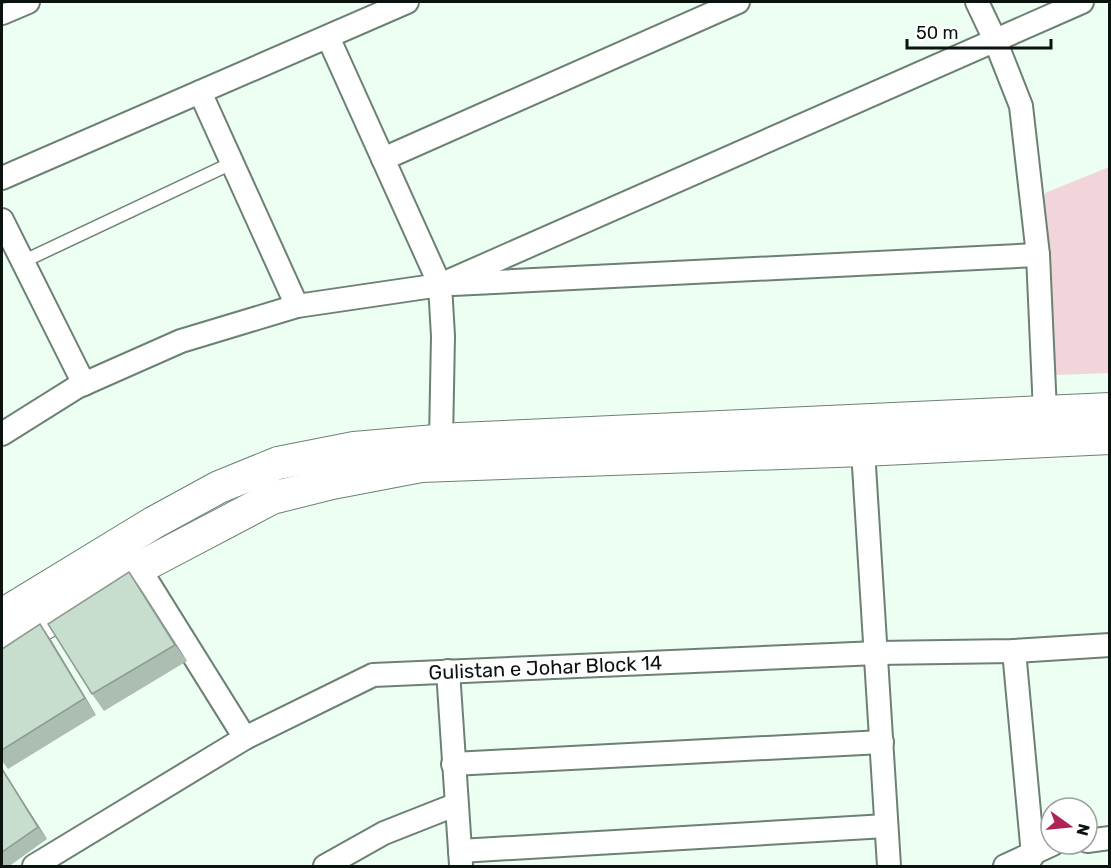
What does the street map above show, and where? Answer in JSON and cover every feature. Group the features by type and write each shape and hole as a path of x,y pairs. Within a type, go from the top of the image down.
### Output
{"street":[{"path":"2,13 28,2"},
{"path":"2,178 407,2"},
{"path":"383,159 738,2"},
{"path":"977,2 1021,106 1038,255 1045,412"},
{"path":"440,285 1082,2"},
{"path":"328,37 440,285 443,336 441,440"},
{"path":"200,92 297,306"},
{"path":"2,220 84,384"},
{"path":"3,428 84,384 181,341 297,306 440,285 1038,255"},
{"path":"2,648 139,568 272,498 332,483 421,466 813,438 1045,412 1110,409"},
{"path":"2,615 219,487 278,463 354,448 441,440 813,438 863,450 1110,438"},
{"path":"863,450 890,867"},
{"path":"139,568 245,738"},
{"name":"Gulistan e Johar Block 14","path":"34,867 245,738 373,675 877,653 1014,651 1110,645"},
{"path":"1005,867 1029,861 1014,651"},
{"path":"448,670 460,859 886,826"},
{"path":"453,764 882,742"},
{"path":"325,867 384,832 456,805"}],"lane":[{"path":"22,262 232,163"}],"shaded area":[{"path":"1109,167 1109,373 1056,375 1040,281 1036,233 1045,193"}],"building":[{"path":"129,572 175,645 92,694 48,624"},
{"path":"40,624 85,698 2,750 2,649"},
{"path":"2,769 38,827 2,852"}]}
